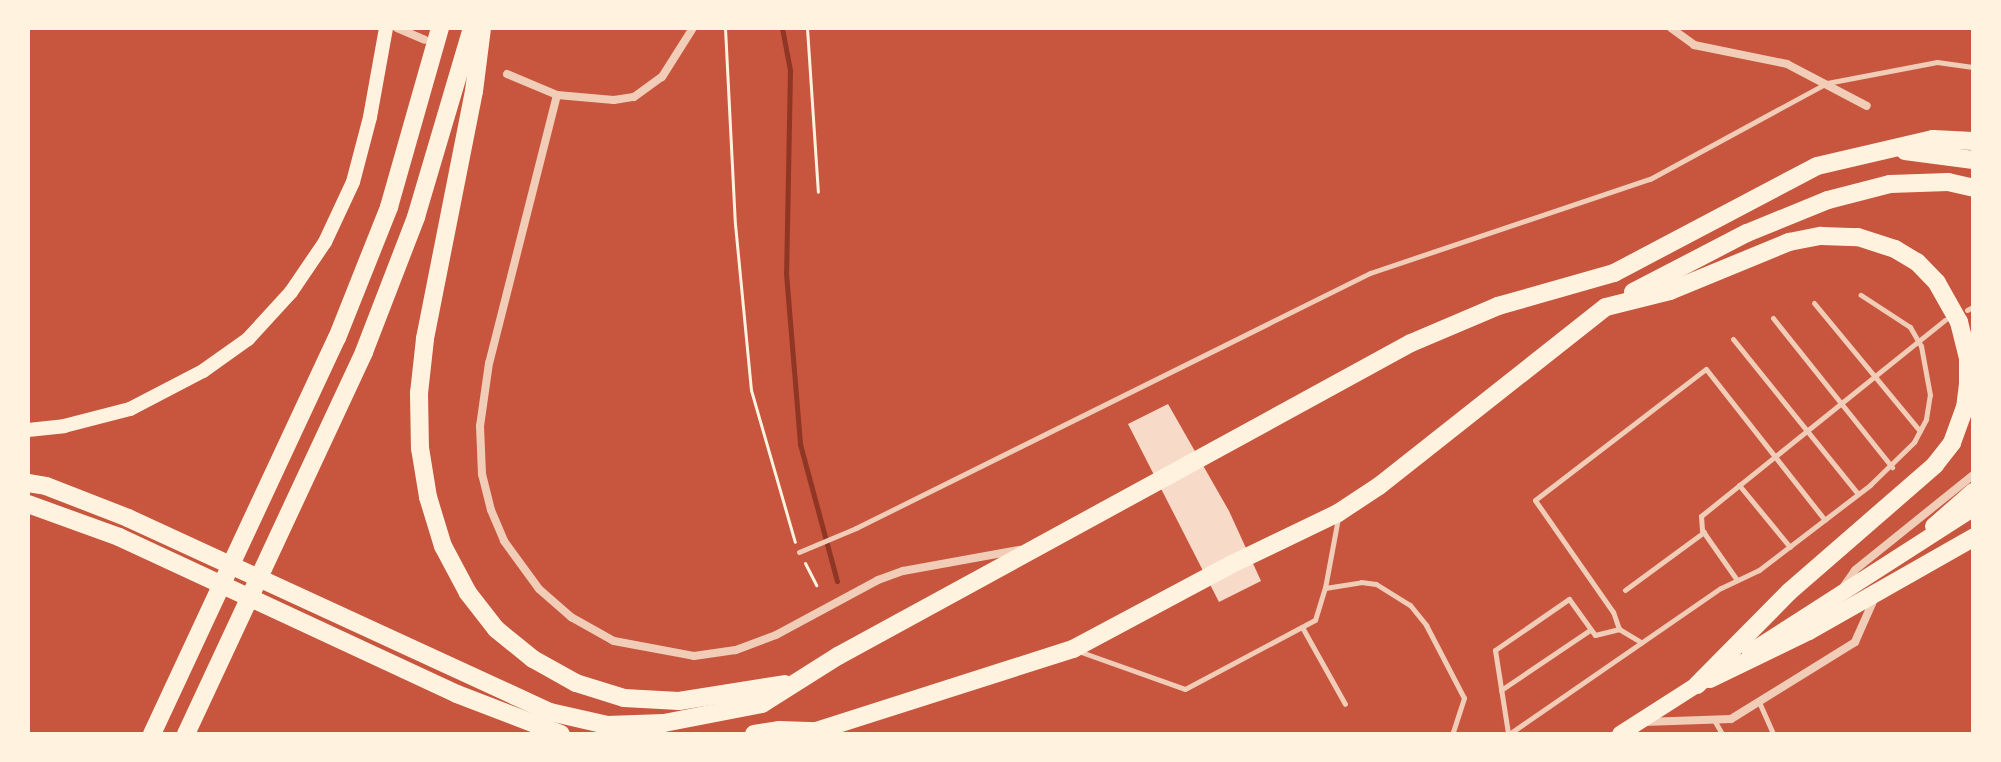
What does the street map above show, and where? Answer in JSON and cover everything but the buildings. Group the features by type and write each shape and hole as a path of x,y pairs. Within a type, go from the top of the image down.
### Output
{"highway":[{"path":"186,734 364,352 416,217 472,28"},
{"path":"482,28 474,91 425,339 419,393 420,448 428,497 443,546 468,593 496,629 533,659 576,683 624,698 679,701 795,682"},
{"path":"152,734 337,338 389,207 432,34"},
{"path":"28,483 46,486 128,518 550,712 607,725 664,723 762,704 795,682 1036,547 1411,343 1498,306 1614,273 1817,166 1933,139 1973,141"},
{"path":"1884,149 1973,160"},
{"path":"754,734 779,730 812,733 1073,649 1230,565 1338,513 1379,486 1606,307 1747,233 1828,200 1890,184 1948,182 1973,188"},
{"path":"1606,307 1670,291 1789,242 1841,235 1873,241 1917,262 1937,283 1959,322 1968,359 1968,384 1960,425 1944,455 1789,592 1697,685"},
{"path":"28,504 119,537 483,705 561,734"},
{"path":"1697,685 1809,631 1973,538"},
{"path":"144,734 171,695"}],"main road":[{"path":"28,430 92,420 130,409 203,371 248,339 291,292 325,242 353,182 370,117 386,28"},
{"path":"1896,559 1973,491"},
{"path":"1620,734 1973,509"}],"street":[{"path":"397,28 432,34"},
{"path":"507,74 557,95 614,100 634,97 662,77 693,28"},
{"path":"1671,28 1694,45 1787,64 1867,106"},
{"path":"557,95 489,363 480,426 482,474 491,510 504,541 539,589 571,617 614,641 694,656 736,650 776,635 878,580 903,571 1036,547"},
{"path":"1833,600 1855,570 1973,475"},
{"path":"1639,722 1731,719 1855,642 1877,592 1896,559"}],"lane":[{"path":"799,552 856,528 1370,273 1650,179 1827,83 1937,62 1973,67"},
{"path":"1619,629 1595,635 1569,599 1495,650 1508,734 1641,642 1737,580 1759,570 1892,467 1920,431 1930,395 1920,343 1910,327 1861,295"},
{"path":"1814,303 1920,431"},
{"path":"1773,318 1892,467"},
{"path":"1737,580 1704,532 1701,516 1920,343 1933,326 1945,320"},
{"path":"1733,339 1858,494"},
{"path":"1641,642 1619,629 1613,612 1535,500 1706,369 1825,520"},
{"path":"1739,485 1790,547"},
{"path":"1073,649 1185,689 1315,620 1325,588 1338,513"},
{"path":"1625,590 1704,532"},
{"path":"1325,588 1361,582 1376,584 1410,605 1426,625 1464,698 1452,734"},
{"path":"1302,627 1345,704"},
{"path":"1501,690 1590,630"},
{"path":"1759,702 1773,734"},
{"path":"1714,719 1722,734"}],"path":[{"path":"725,28 735,224 751,390 799,552 816,585"},
{"path":"807,28 818,192"}],"waterway":[{"path":"782,28 790,70 786,273 800,444 837,581"}]}
